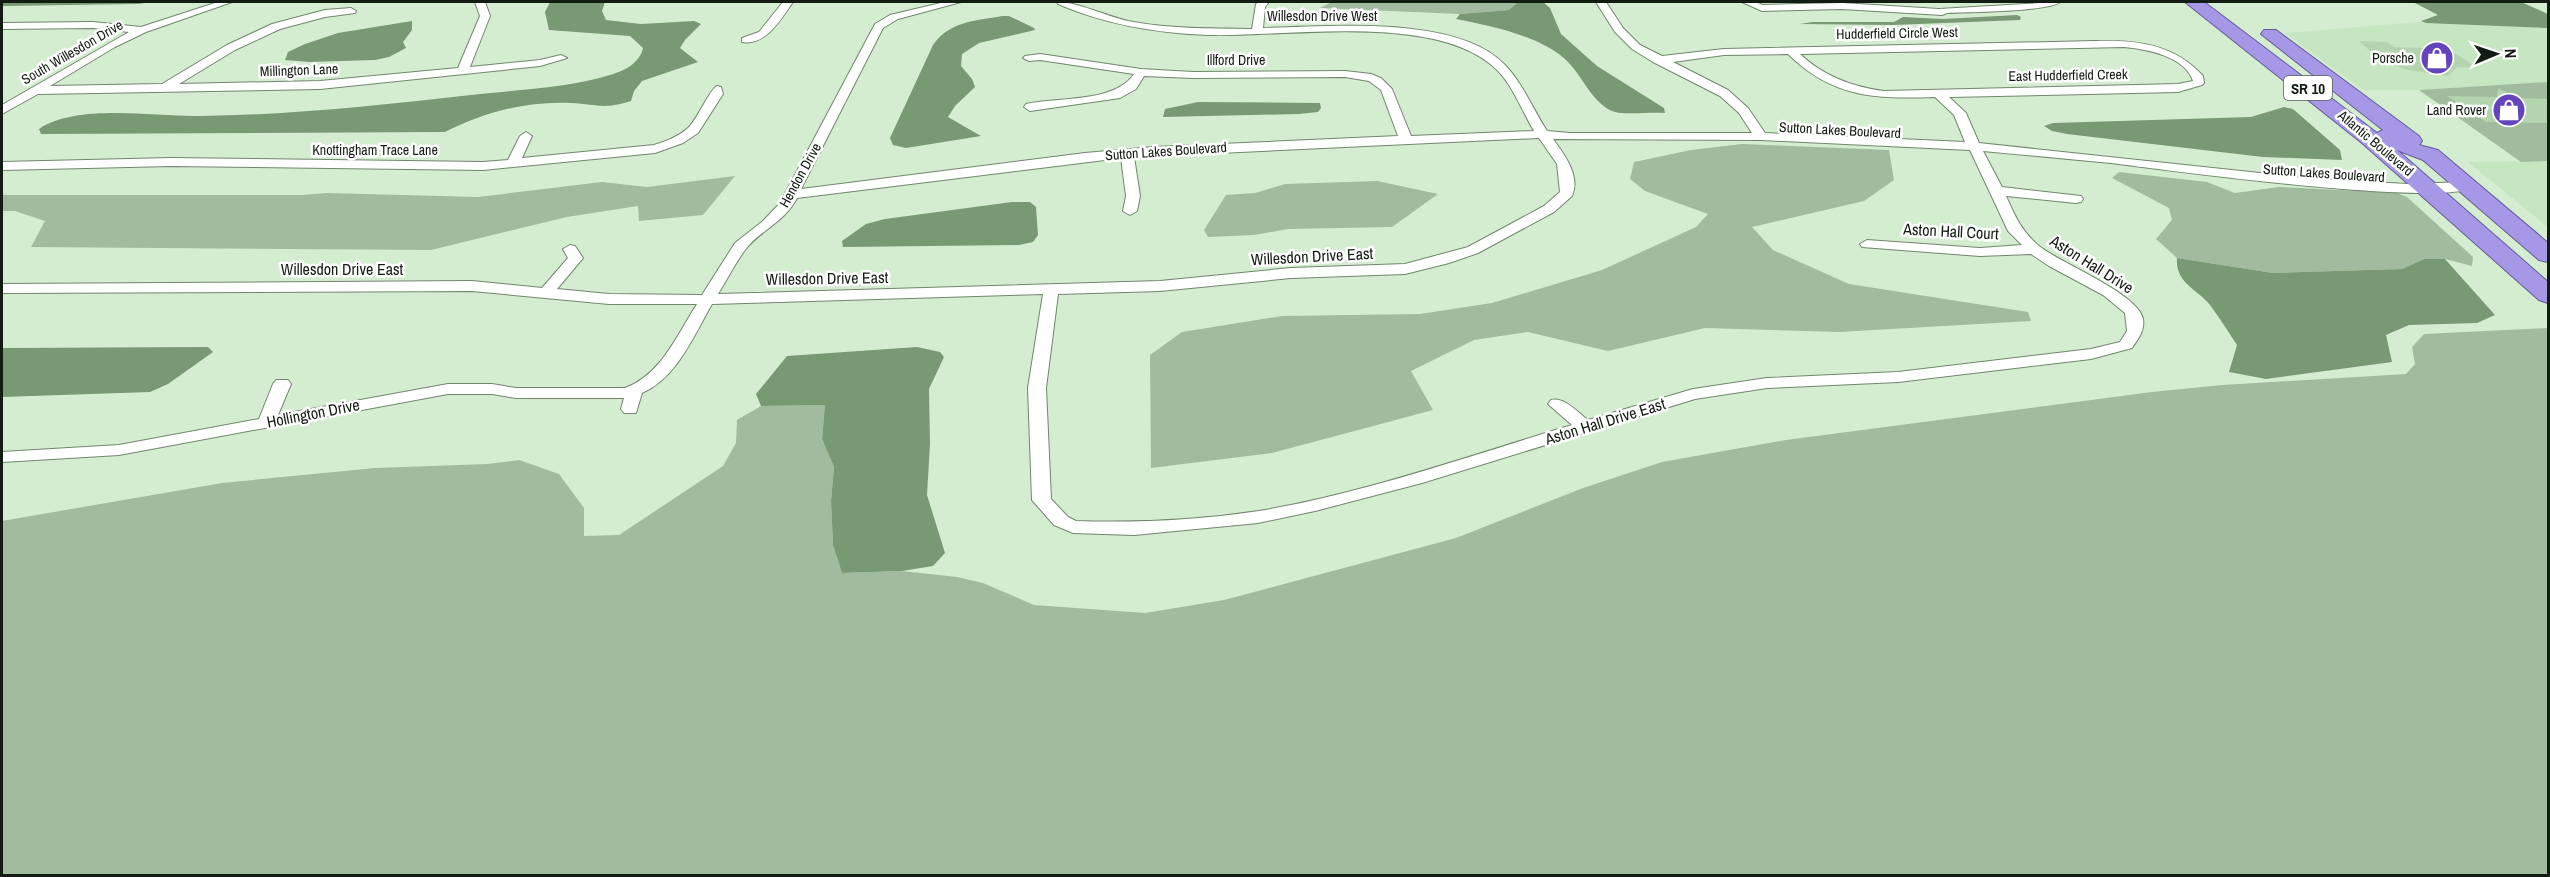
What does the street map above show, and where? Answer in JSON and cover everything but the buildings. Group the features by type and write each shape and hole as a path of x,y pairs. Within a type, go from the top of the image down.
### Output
{"highway":[{"name":"Atlantic Boulevard","path":"2194,2 2327,103 2425,184 2548,295"},
{"path":"2219,19 2242,24 2303,67 2325,75"},
{"name":"Atlantic Boulevard","path":"2251,21 2375,112 2548,255"},
{"path":"2292,76 2310,76 2328,82 2356,103 2375,112"},
{"path":"2327,103 2351,112 2403,147 2424,151"}],"street":[{"name":"South Willesdon Drive","path":"2,110 111,45 142,30 227,2"},
{"path":"462,72 485,16 480,2"},
{"path":"746,40 763,34 788,2"},
{"name":"Hendon Drive","path":"630,398 653,382 667,364 740,246 786,206 879,26 917,5 956,2"},
{"name":"Willesdon Drive West","path":"1062,2 1099,17 1130,24 1202,30 1392,31 1438,38 1485,55 1503,70 1542,134"},
{"path":"1257,30 1260,6 1264,2"},
{"path":"1601,2 1623,35 1636,48 1724,93 1740,106 1757,131"},
{"path":"1747,2 1755,7 1768,9 1842,6 1921,12 2055,2"},
{"path":"1933,2 1944,10"},
{"path":"166,87 243,39 302,19 331,12 351,11"},
{"path":"2,26 93,26 142,30"},
{"name":"Hudderfield Circle West","path":"1657,60 1724,52 2138,45 2171,54 2198,76 2198,83"},
{"name":"East Hudderfield Creek","path":"1791,51 1811,69 1853,90 1864,93 1891,95 2178,88 2198,83"},
{"name":"Illford Drive","path":"1029,58 1040,57 1141,72 1193,75 1352,75 1371,78 1377,80 1386,89 1406,140"},
{"name":"Millington Lane","path":"36,90 320,85 462,72 540,63 561,58"},
{"path":"1030,107 1116,95 1132,86 1141,72"},
{"name":"Knottingham Trace Lane","path":"2,166 171,162 483,166 513,163 663,147 676,143 694,132 717,94 717,90"},
{"name":"Aston Hall Drive","path":"1938,94 1957,109 2015,231 2034,249 2124,303 2135,318 2135,331"},
{"name":"Sutton Lakes Boulevard","path":"792,194 1127,154 1542,134 1570,137 1757,131 1972,142 2179,164 2318,183 2467,186"},
{"name":"Willesdon Drive East","path":"2,288 472,286 618,299 706,299 1171,285 1291,273 1405,269 1444,260 1473,250 1549,209 1567,193 1569,182 1567,170 1542,134"},
{"path":"513,163 526,136"},
{"path":"663,147 672,159"},
{"path":"1127,154 1133,196 1130,211"},
{"path":"1997,191 2076,199"},
{"name":"Aston Hall Court","path":"1867,244 1980,252 2034,249"},
{"path":"547,292 576,258 570,249"},
{"name":"Aston Hall Drive East","path":"1051,290 1037,388 1042,500 1061,521 1073,527 1134,529 1258,517 1315,506 1415,479 1693,394 1767,383 1898,377 2091,354 2126,345 2135,331"},
{"path":"266,422 282,384"},
{"name":"Hollington Drive","path":"2,457 118,450 448,389 492,389 516,393 630,398"},
{"path":"1557,404 1584,426"}],"shaded area":[{"path":"2,2 151,2 2,6"},
{"path":"550,2 605,2 602,11 606,20 641,24 694,21 701,24 680,48 698,62 642,81 634,91 631,101 621,104 607,106 554,103 522,106 475,119 445,132 41,134 39,129 55,121 95,114 200,116 268,114 541,88 610,75 626,69 639,58 643,48 630,36 549,30 545,12"},
{"path":"1332,2 1515,2 1516,4 1510,10 1460,14 1320,8"},
{"path":"1515,2 1543,2 1550,8 1561,34 1597,66 1664,108 1665,113 1615,112 1594,97 1568,62 1544,45 1515,33 1456,19 1460,14 1509,10 1516,4"},
{"path":"2413,2 2521,2 2548,14 2548,28 2426,23 2421,21 2438,15"},
{"path":"2017,15 2021,17 2020,20 1893,25 1800,24 1894,22 1903,17 1943,19"},
{"path":"1009,16 1035,30 979,43 962,54 961,66 972,79 975,87 955,106 948,117 981,136 906,148 893,145 890,138 933,45 947,31 964,23"},
{"path":"412,21 412,30 403,42 406,48 389,57 375,60 309,62 285,60 288,52 338,33"},
{"path":"2417,22 2548,28 2548,82 2419,90 2363,90 2285,33"},
{"path":"2548,82 2548,161 2521,162 2419,90"},
{"path":"1198,102 1320,103 1321,108 1318,112 1299,114 1163,117 1165,109"},
{"path":"2284,107 2293,109 2340,150 2342,160 2263,157 2067,134 2052,131 2044,126 2053,123 2251,117"},
{"path":"1742,144 1889,150 1894,180 1864,201 1752,227 1773,250 1849,284 2028,312 2031,321 1839,332 1705,328 1608,351 1528,332 1474,340 1411,371 1433,410 1272,453 1151,468 1150,355 1182,332 1282,316 1420,314 1492,303 1602,270 1696,227 1708,214 1645,191 1630,179 1634,162 1691,150"},
{"path":"2548,161 2548,227 2468,162"},
{"path":"2119,172 2207,182 2235,193 2279,187 2397,193 2407,197 2473,257 2472,266 2445,259 2424,259 2402,269 2273,273 2177,258 2156,239 2172,220 2169,208 2112,178"},
{"path":"735,176 703,215 639,221 638,206 567,217 431,250 31,247 45,221 15,211 2,211 2,195 302,195 327,193 478,197 602,182 647,187"},
{"path":"1377,181 1438,194 1392,227 1288,229 1254,235 1208,237 1204,230 1226,195 1255,193 1285,184"},
{"path":"1012,202 1030,202 1036,207 1038,235 1033,242 1019,245 843,247 842,241 866,224 885,219"},
{"path":"2177,258 2273,273 2402,269 2424,259 2445,259 2495,315 2477,323 2409,325 2386,335 2392,362 2266,379 2229,372 2237,345 2210,305 2183,280 2177,267"},
{"path":"2548,328 2548,875 2,876 2,521 222,483 375,468 487,464 519,460 559,474 584,508 584,536 619,535 723,466 736,443 737,420 761,406 825,405 822,439 834,467 831,501 833,545 842,573 902,571 957,577 983,583 1034,605 1145,613 1224,600 1456,538 1583,488 1662,462 1786,440 2152,392 2222,385 2406,374 2415,364 2412,347 2424,334"},
{"path":"208,347 213,352 168,384 150,392 2,397 2,348"},
{"path":"917,347 940,352 944,357 929,389 930,444 927,495 945,553 933,566 902,571 842,573 833,545 831,501 834,467 822,439 825,405 761,406 756,394 787,356"}],"place":[{"name":"Porsche","path":"2437,58"},
{"name":"Land Rover","path":"2509,110"}]}
